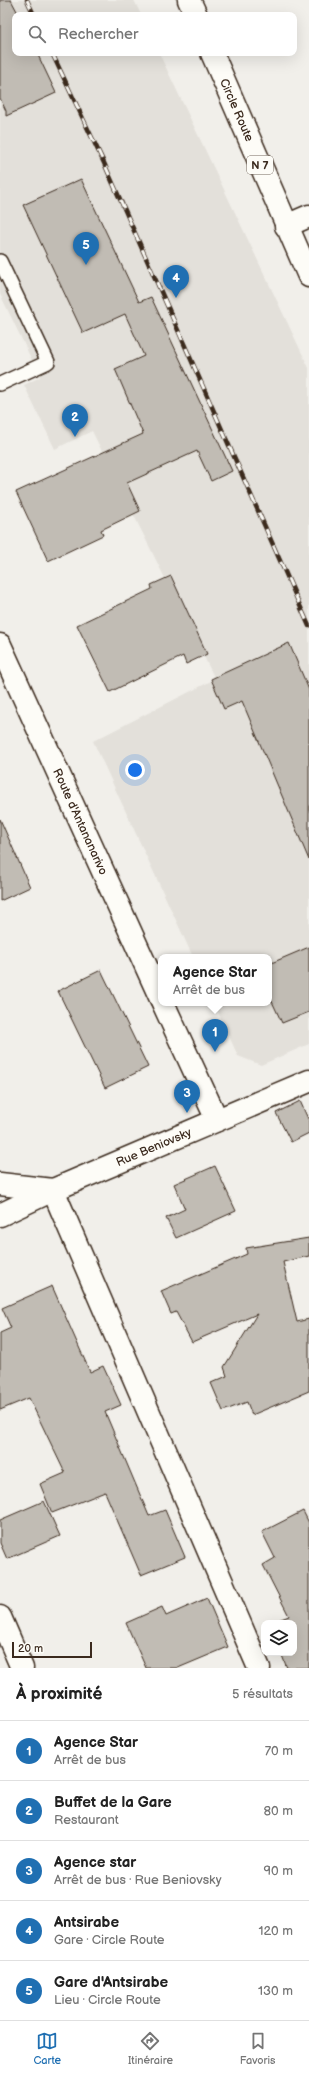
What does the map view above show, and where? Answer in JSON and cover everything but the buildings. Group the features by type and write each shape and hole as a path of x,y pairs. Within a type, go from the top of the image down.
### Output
{"street":[{"path":"189,0 195,12"},
{"name":"Circle Route","path":"213,56 309,276"},
{"path":"286,226 309,216"},
{"name":"Route d'Antananarivo","path":"0,645 158,992"},
{"path":"164,1006 217,1120"},
{"name":"Rue Beniovsky","path":"0,1215 53,1190 309,1081"},
{"path":"0,1184 53,1190 259,1668"},
{"path":"0,1617 22,1668"}],"lane":[{"path":"0,261 48,362 0,384"}],"shaded area":[{"path":"0,0 134,0 140,12 12,12 12,56 160,56 309,368 309,1044 261,1065 238,1056 215,1006 272,1006 272,954 192,954 93,741 215,679 92,431 55,449 24,385 40,377 0,294"}],"railway":[{"path":"27,0 33,12"},
{"path":"53,56 104,163 309,626"}],"place":[{"name":"Gare d'Antsirabe","path":"86,265"},
{"name":"Antsirabe","path":"176,298"},
{"name":"Buffet de la Gare","path":"75,437"},
{"name":"Agence Star","path":"215,1052"},
{"name":"Agence star","path":"187,1113"}]}
